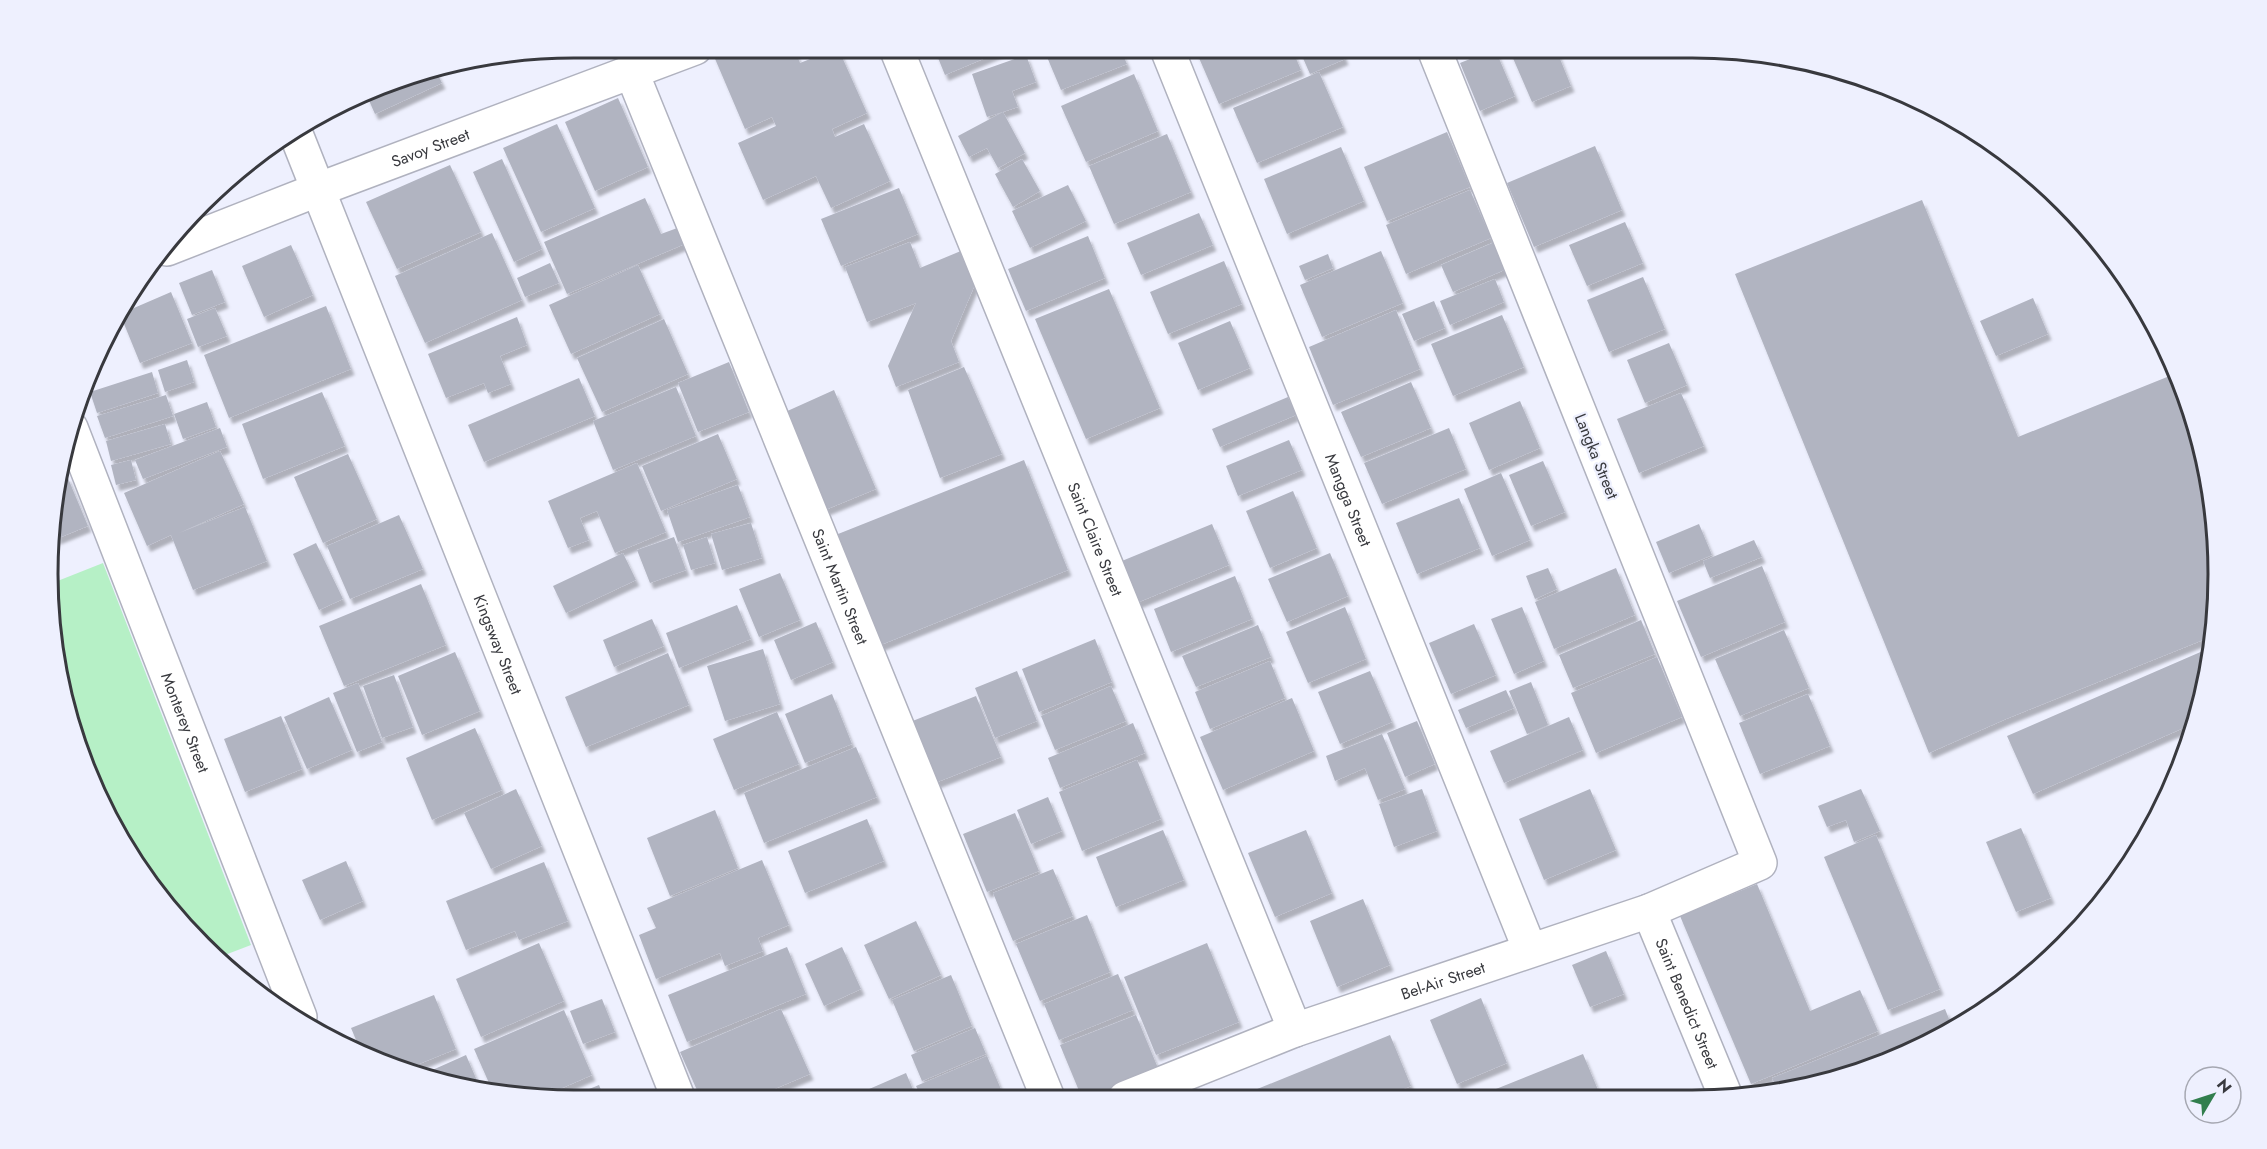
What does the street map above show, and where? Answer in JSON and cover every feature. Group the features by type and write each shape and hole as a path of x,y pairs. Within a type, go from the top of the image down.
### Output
{"street":[{"name":"Savoy Street","path":"178,245 670,58"},
{"name":"Saint Claire Street","path":"900,58 1295,1029"},
{"name":"Mangga Street","path":"1171,58 1530,950"},
{"name":"Langka Street","path":"1438,58 1760,863"},
{"name":"Saint Martin Street","path":"632,73 1045,1090"},
{"name":"Kingsway Street","path":"298,139 675,1090"},
{"name":"Monterey Street","path":"76,441 297,1010"},
{"name":"Bel-Air Street","path":"1164,1090 1295,1029 1649,911 1760,863"},
{"name":"Saint Benedict Street","path":"1649,911 1723,1089"}],"green space":[{"path":"103,563 251,945 226,954 210,939 165,889 145,861 112,803 86,740 68,675 58,581"}],"building":[{"path":"715,58 798,58 800,63 813,58 842,58 867,113 832,129 835,137 864,124 890,181 831,208 816,176 763,200 738,143 776,126 772,117 745,129"},
{"path":"938,58 985,58 945,75"},
{"path":"1017,58 1027,58 1036,82 1012,91 1018,107 987,117 972,74"},
{"path":"1047,58 1124,58 1127,64 1061,90"},
{"path":"1199,58 1296,58 1301,70 1219,104"},
{"path":"1303,58 1345,58 1345,59 1310,74"},
{"path":"1472,58 1499,58 1515,96 1480,111 1460,63"},
{"path":"1513,58 1560,58 1571,86 1532,102"},
{"path":"1319,72 1343,127 1257,163 1233,108"},
{"path":"1134,74 1158,131 1086,162 1061,106"},
{"path":"439,77 442,83 375,114 369,101"},
{"path":"618,98 648,167 595,191 565,122"},
{"path":"1003,112 1025,153 998,168 987,148 969,157 958,136"},
{"path":"557,124 595,208 541,232 503,148"},
{"path":"1447,132 1470,187 1387,221 1364,167"},
{"path":"1167,134 1191,192 1114,224 1089,166"},
{"path":"1595,146 1622,210 1534,247 1507,183"},
{"path":"1341,147 1364,201 1287,234 1264,179"},
{"path":"502,159 542,249 514,262 473,172"},
{"path":"1022,159 1040,191 1013,207 995,174"},
{"path":"450,165 481,232 397,269 366,202"},
{"path":"1068,185 1086,221 1030,248 1012,211"},
{"path":"899,188 918,234 841,266 821,219"},
{"path":"1470,190 1491,238 1406,274 1386,225"},
{"path":"645,198 661,234 680,227 687,243 567,294 544,242"},
{"path":"1922,200 2018,437 2169,376 2191,441 2204,507 2208,574 2204,640 2006,719 1929,753 1735,274"},
{"path":"1199,213 1213,245 1141,275 1127,243"},
{"path":"1625,222 1643,263 1587,286 1569,245"},
{"path":"492,233 522,300 425,343 395,276"},
{"path":"1088,236 1105,278 1026,311 1008,269"},
{"path":"1497,241 1509,268 1453,292 1441,265"},
{"path":"910,242 920,268 968,248 979,275 951,341 959,362 896,387 888,366 916,303 867,322 845,267"},
{"path":"291,245 313,295 264,317 242,266"},
{"path":"1381,251 1403,303 1322,337 1300,285"},
{"path":"1328,254 1333,268 1305,280 1299,266"},
{"path":"1224,261 1242,304 1168,334 1150,292"},
{"path":"550,263 559,283 525,297 517,278"},
{"path":"638,265 660,314 571,354 549,305"},
{"path":"212,270 225,302 192,315 179,283"},
{"path":"1643,277 1665,329 1609,352 1587,300"},
{"path":"1495,279 1504,302 1450,325 1440,301"},
{"path":"1109,289 1160,408 1086,439 1035,319"},
{"path":"171,292 192,343 140,363 124,324 132,309"},
{"path":"2033,298 2048,334 1996,356 1980,321"},
{"path":"1434,301 1445,328 1414,341 1402,314"},
{"path":"326,306 351,369 229,418 204,355"},
{"path":"215,308 227,336 198,347 187,319"},
{"path":"1396,310 1420,369 1333,405 1309,347"},
{"path":"1502,315 1524,367 1453,396 1431,344"},
{"path":"517,317 527,345 500,356 511,384 488,393 484,383 446,398 428,354"},
{"path":"664,319 688,374 602,412 577,358"},
{"path":"1230,321 1250,368 1198,390 1178,343"},
{"path":"1669,343 1687,385 1645,403 1627,360"},
{"path":"187,360 194,382 165,392 158,370"},
{"path":"729,362 749,412 698,432 678,383"},
{"path":"964,367 1002,454 940,478 908,390"},
{"path":"152,372 158,393 97,413 91,395 93,391"},
{"path":"579,378 595,416 484,462 468,425"},
{"path":"1411,382 1431,428 1361,457 1341,412"},
{"path":"676,387 696,436 613,470 593,421"},
{"path":"834,390 876,489 825,510 783,413"},
{"path":"322,392 345,446 263,479 242,424"},
{"path":"1681,393 1704,446 1639,473 1617,419"},
{"path":"166,395 173,416 105,438 97,416"},
{"path":"1288,397 1296,415 1220,447 1212,429"},
{"path":"1520,401 1540,448 1489,470 1469,423"},
{"path":"207,402 216,427 183,439 174,414"},
{"path":"165,424 171,444 111,461 106,441"},
{"path":"220,428 227,447 143,479 135,460"},
{"path":"1449,428 1466,469 1382,504 1364,463"},
{"path":"718,434 737,479 661,511 642,466"},
{"path":"1289,440 1302,470 1238,496 1226,466"},
{"path":"220,451 244,504 179,533 245,507 267,561 193,590 171,535 147,546 124,493"},
{"path":"348,454 377,519 323,543 294,477"},
{"path":"131,460 136,480 116,485 111,465"},
{"path":"1024,460 1068,570 873,648 828,538"},
{"path":"1543,461 1565,512 1531,526 1509,475"},
{"path":"637,463 666,532 615,553 597,511 580,518 589,540 568,548 548,501"},
{"path":"1501,473 1530,540 1492,556 1464,489"},
{"path":"68,477 88,526 60,537"},
{"path":"738,485 750,517 678,542 667,510"},
{"path":"1293,491 1317,548 1270,568 1246,511"},
{"path":"1459,498 1480,548 1417,574 1396,523"},
{"path":"399,515 423,569 350,599 327,546"},
{"path":"751,523 762,558 722,570 711,534"},
{"path":"1212,524 1229,565 1134,604 1117,563"},
{"path":"1699,524 1712,555 1669,573 1656,542"},
{"path":"674,537 686,570 650,583 637,550"},
{"path":"707,537 715,563 691,570 683,545"},
{"path":"1754,540 1762,557 1710,578 1703,561"},
{"path":"316,543 343,599 319,610 293,554"},
{"path":"623,553 636,580 566,613 553,586"},
{"path":"1330,553 1348,596 1287,622 1268,579"},
{"path":"1762,566 1785,622 1701,657 1677,601"},
{"path":"1548,568 1557,589 1535,599 1526,576"},
{"path":"1616,568 1635,615 1554,649 1535,602"},
{"path":"780,573 800,620 759,637 739,589"},
{"path":"1235,576 1252,619 1171,652 1154,609"},
{"path":"421,584 446,645 344,686 319,626"},
{"path":"737,605 751,639 679,668 666,633"},
{"path":"1345,607 1366,659 1308,683 1286,632"},
{"path":"1522,607 1544,661 1514,674 1491,619"},
{"path":"652,619 664,646 614,667 603,640"},
{"path":"1641,620 1655,654 1573,688 1559,655"},
{"path":"816,622 833,662 791,680 774,640"},
{"path":"1474,624 1496,675 1451,694 1429,643"},
{"path":"1258,625 1271,657 1196,687 1182,656"},
{"path":"1784,630 1809,688 1740,716 1715,659"},
{"path":"1095,639 1112,682 1039,712 1022,669"},
{"path":"763,649 780,704 725,721 707,666"},
{"path":"2203,651 2199,675 2185,727 2033,794 2007,736"},
{"path":"455,652 480,711 422,735 398,676"},
{"path":"668,653 689,705 586,747 565,697"},
{"path":"1657,657 1682,717 1596,753 1571,693"},
{"path":"1270,661 1285,698 1210,729 1195,692"},
{"path":"1017,671 1037,721 995,738 975,688"},
{"path":"1370,671 1392,722 1340,744 1318,692"},
{"path":"394,675 413,727 382,738 363,686"},
{"path":"1531,682 1548,725 1527,734 1509,691"},
{"path":"358,683 382,742 357,752 333,693"},
{"path":"1111,686 1126,721 1055,750 1041,716"},
{"path":"1506,690 1514,708 1466,728 1458,710"},
{"path":"832,694 852,744 805,763 785,714"},
{"path":"1808,694 1830,746 1760,774 1739,723"},
{"path":"976,696 1001,757 935,783 910,722"},
{"path":"329,697 352,750 307,769 284,717"},
{"path":"1292,698 1314,751 1223,790 1200,737"},
{"path":"777,712 799,764 734,790 713,739"},
{"path":"281,716 302,769 245,792 224,739"},
{"path":"1569,717 1583,750 1504,783 1490,751"},
{"path":"1417,721 1435,764 1405,777 1387,733"},
{"path":"1133,723 1145,753 1060,788 1048,758"},
{"path":"475,728 502,790 432,820 406,758"},
{"path":"1382,734 1405,789 1378,800 1365,768 1335,781 1326,756"},
{"path":"856,747 877,797 764,843 744,793"},
{"path":"1137,760 1161,819 1082,851 1059,792"},
{"path":"516,789 542,846 491,869 464,813"},
{"path":"1422,789 1437,831 1394,847 1379,804"},
{"path":"1590,789 1616,850 1544,880 1519,819"},
{"path":"1861,789 1880,831 1854,842 1846,820 1827,827 1818,806"},
{"path":"1048,797 1062,831 1031,844 1017,810"},
{"path":"715,810 738,868 670,896 647,838"},
{"path":"1015,813 1039,871 987,892 963,834"},
{"path":"867,819 884,861 805,893 788,851"},
{"path":"2021,828 2051,898 2016,912 1986,842"},
{"path":"1163,830 1184,880 1116,907 1096,857"},
{"path":"1306,830 1332,893 1275,917 1248,853"},
{"path":"1876,835 1940,989 1888,1010 1824,857"},
{"path":"762,860 789,925 758,938 763,951 725,966 720,953 656,979 639,935 656,928 647,908"},
{"path":"346,861 363,901 320,920 302,880"},
{"path":"544,862 568,921 519,940 515,931 466,950 446,901"},
{"path":"1053,869 1073,916 1013,941 993,893"},
{"path":"1757,884 1810,1011 1860,990 1878,1031 1751,1084 1680,916"},
{"path":"1363,899 1390,965 1337,987 1310,921"},
{"path":"1087,915 1110,972 1040,1001 1016,944"},
{"path":"916,921 941,975 889,999 864,945"},
{"path":"539,943 564,1001 481,1037 456,979"},
{"path":"1207,943 1239,1022 1156,1055 1124,977"},
{"path":"787,947 806,994 687,1042 668,995"},
{"path":"842,947 861,989 824,1006 805,964"},
{"path":"1606,951 1624,994 1590,1007 1572,965"},
{"path":"1118,974 1133,1010 1059,1040 1044,1004"},
{"path":"951,975 972,1026 914,1051 892,1000"},
{"path":"434,995 456,1049 416,1065 357,1042 351,1028"},
{"path":"1481,998 1507,1063 1457,1084 1430,1020"},
{"path":"602,999 615,1032 583,1044 570,1011"},
{"path":"781,1009 810,1074 772,1090 697,1090 680,1052"},
{"path":"1945,1009 1950,1021 1921,1037 1858,1063 1793,1081 1774,1084 1772,1078"},
{"path":"564,1010 592,1075 559,1090 489,1083 474,1049"},
{"path":"1136,1015 1160,1073 1118,1090 1079,1090 1060,1045"},
{"path":"975,1028 986,1054 922,1081 911,1055"},
{"path":"1390,1035 1411,1086 1401,1090 1255,1090"},
{"path":"1583,1054 1598,1090 1493,1090"},
{"path":"466,1055 477,1082 441,1073 432,1070"},
{"path":"987,1056 1001,1090 918,1090 916,1086"},
{"path":"906,1073 913,1090 867,1090"},
{"path":"599,1085 601,1090 587,1090"}]}
